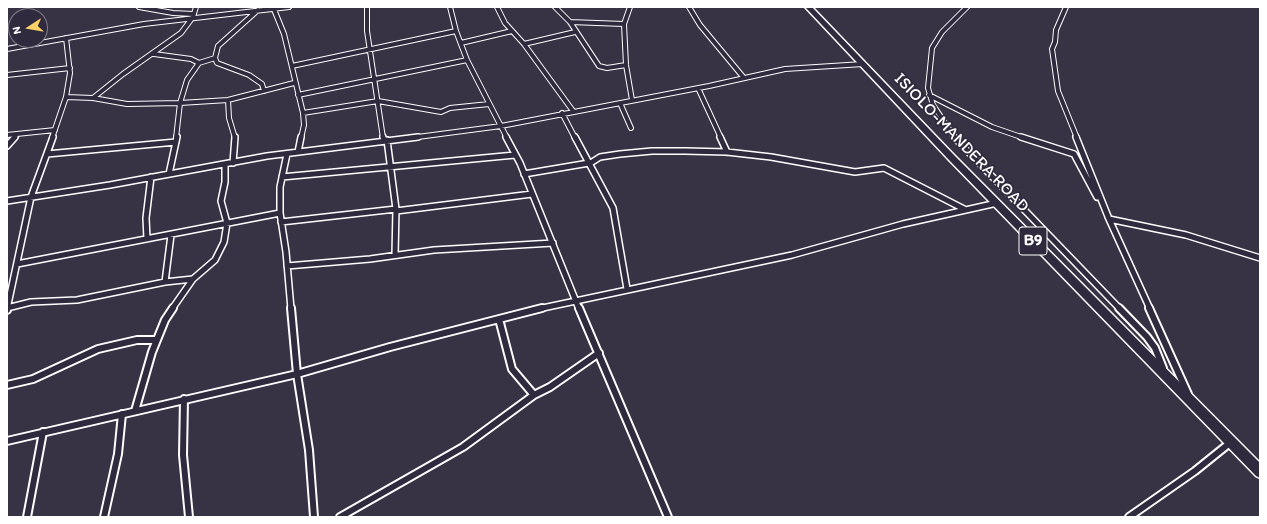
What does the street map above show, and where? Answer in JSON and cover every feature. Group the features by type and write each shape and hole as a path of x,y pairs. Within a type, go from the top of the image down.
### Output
{"highway":[{"name":"ISIOLO-MANDERA ROAD","path":"808,7 1192,404 1260,472"}],"street":[{"path":"139,7 193,16"},
{"path":"94,98 123,74 154,54 182,33 193,16 196,7"},
{"path":"7,49 113,28 193,16 289,7"},
{"path":"366,7 367,31 374,79 385,141 392,168 396,210 395,255"},
{"path":"450,7 456,31 467,60 524,174 576,300 587,331 599,353 668,517"},
{"path":"497,7 502,19 524,44 573,111"},
{"path":"555,7 570,22 575,32 599,66 607,68 626,65"},
{"path":"630,7 624,24 626,65 632,100"},
{"path":"689,7 700,25 744,78"},
{"path":"967,7 942,32 932,48 928,72 929,95 933,105 956,139 1147,337 1159,357 1164,374"},
{"path":"1066,7 1056,30 1055,42 1052,49 1058,91 1109,219 1192,404"},
{"path":"273,8 284,34 292,66 294,83 303,113 304,126 298,152"},
{"path":"258,10 218,46 215,58 217,63 249,75 262,84 264,91"},
{"path":"570,22 624,24"},
{"path":"460,43 492,37 512,30"},
{"path":"292,66 370,48 456,31"},
{"path":"524,44 575,32"},
{"path":"66,38 70,68 66,97 31,197 17,264 9,288 7,309 31,302 70,301 97,297 165,282 193,279"},
{"path":"154,54 192,59 199,63"},
{"path":"169,174 176,142 180,103 188,77 199,63 215,58"},
{"path":"298,95 467,60"},
{"path":"7,201 298,152 501,126 796,68 863,64"},
{"path":"7,75 70,68"},
{"path":"66,97 94,98 127,104 180,103 228,100 294,83"},
{"path":"698,88 728,152"},
{"path":"929,95 992,127 1074,154 1109,219 1186,235 1260,258"},
{"path":"228,100 229,118 235,137 233,163"},
{"path":"303,113 332,107 378,101 441,112 450,108 489,104"},
{"path":"620,103 631,128"},
{"path":"562,113 614,212 628,289"},
{"path":"7,135 55,130"},
{"path":"7,146 16,135"},
{"path":"47,154 176,142"},
{"path":"524,174 589,164 600,157 627,153 652,151 728,152 831,166 855,172 884,168 964,210"},
{"path":"287,154 282,177 280,213 287,266 297,374 309,450 314,517"},
{"path":"282,177 392,168 515,155"},
{"path":"136,410 156,340 170,312 193,279 204,271 218,255 224,242 228,223 221,201 225,182 225,164"},
{"path":"147,239 146,218 152,177"},
{"path":"281,222 448,204 475,203 532,194"},
{"path":"7,440 297,374 498,319 576,300 792,255 903,224 997,203"},
{"path":"17,264 280,213"},
{"path":"165,282 171,235"},
{"path":"287,266 434,250 553,244"},
{"path":"498,319 512,369 534,395"},
{"path":"7,385 33,379 98,350 137,340 156,340"},
{"path":"340,517 362,506 375,496 463,447 534,395 550,387 599,353"},
{"path":"184,399 183,455 189,517"},
{"path":"104,517 118,454 122,414"},
{"path":"26,517 43,432"},
{"path":"1129,517 1196,471 1231,442"}]}
